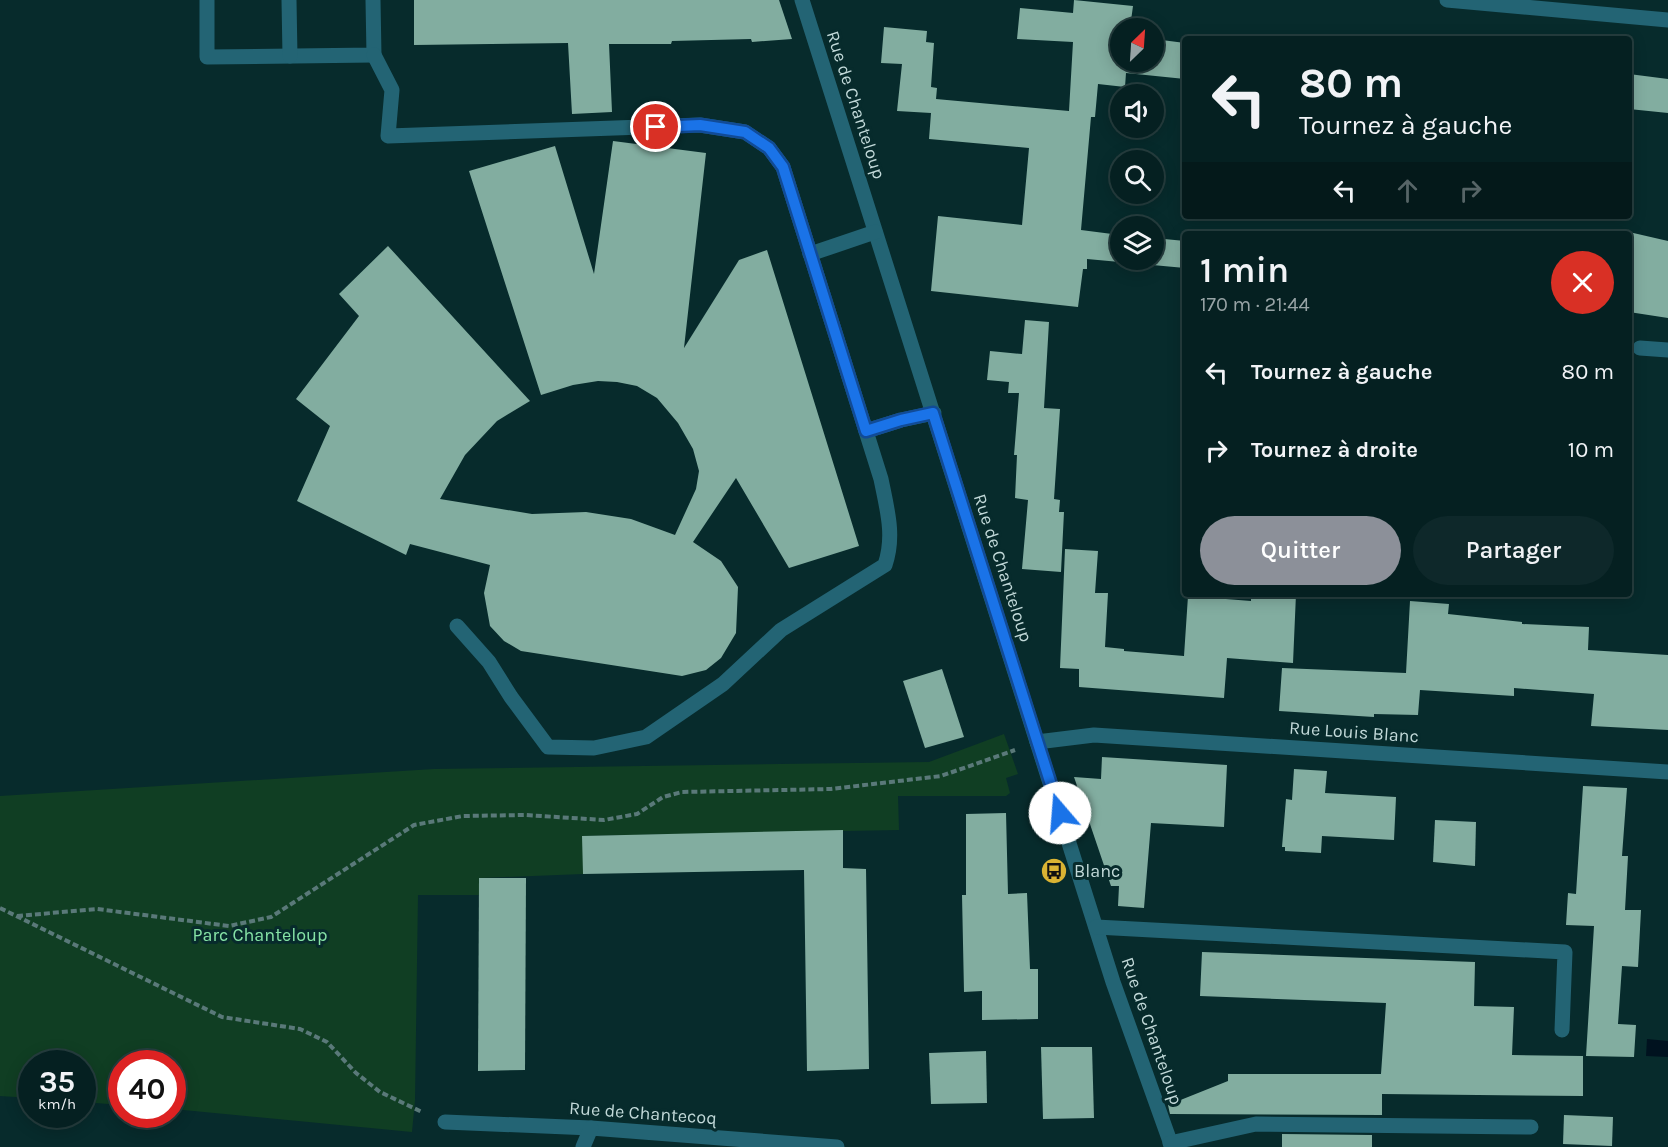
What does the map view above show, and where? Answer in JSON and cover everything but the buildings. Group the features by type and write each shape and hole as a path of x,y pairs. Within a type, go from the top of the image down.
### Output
{"street":[{"path":"207,0 207,57 374,55"},
{"path":"289,0 290,56"},
{"path":"373,0 374,55 392,90 388,136 700,125 745,132 769,148 783,167 882,479 890,527 890,549 885,565 781,630 723,684 646,737 594,748 548,747 511,697 489,662 457,626"},
{"name":"Rue de Chanteloup","path":"802,0 1096,927 1171,1145"},
{"path":"1447,0 1668,20"},
{"path":"810,254 875,232"},
{"path":"1640,348 1668,350"},
{"path":"866,431 933,413"},
{"name":"Rue Louis Blanc","path":"1037,742 1095,735 1668,772"},
{"path":"1096,927 1565,952 1562,1030"},
{"name":"Rue de Chantecoq","path":"445,1122 591,1128 837,1147"},
{"path":"1171,1145 1256,1124 1531,1127"},
{"path":"583,1147 591,1128"}],"path":[{"path":"17,916 97,909 229,926 271,917 414,825 463,816 525,815 604,820 637,814 663,797 682,792 831,789 941,776 1037,742"},
{"path":"0,908 222,1017 300,1029 327,1042 356,1074 380,1092 445,1122"}],"green space":[{"name":"Parc Chanteloup","path":"1004,734 1018,774 1006,778 1010,793 1006,796 898,796 899,830 583,836 583,874 480,878 479,895 418,895 415,1100 412,1132 186,1110 186,1050 108,1050 108,1104 96,1103 96,1050 18,1050 18,1097 0,1096 0,796 434,769 929,762"}],"water":[{"path":"1647,1039 1668,1041 1668,1057 1646,1056"}],"place":[{"name":"Blanc","path":"1054,871"}],"route":[{"path":"656,127 700,125 745,132 769,148 783,167 866,431 933,413 1060,813"}]}
